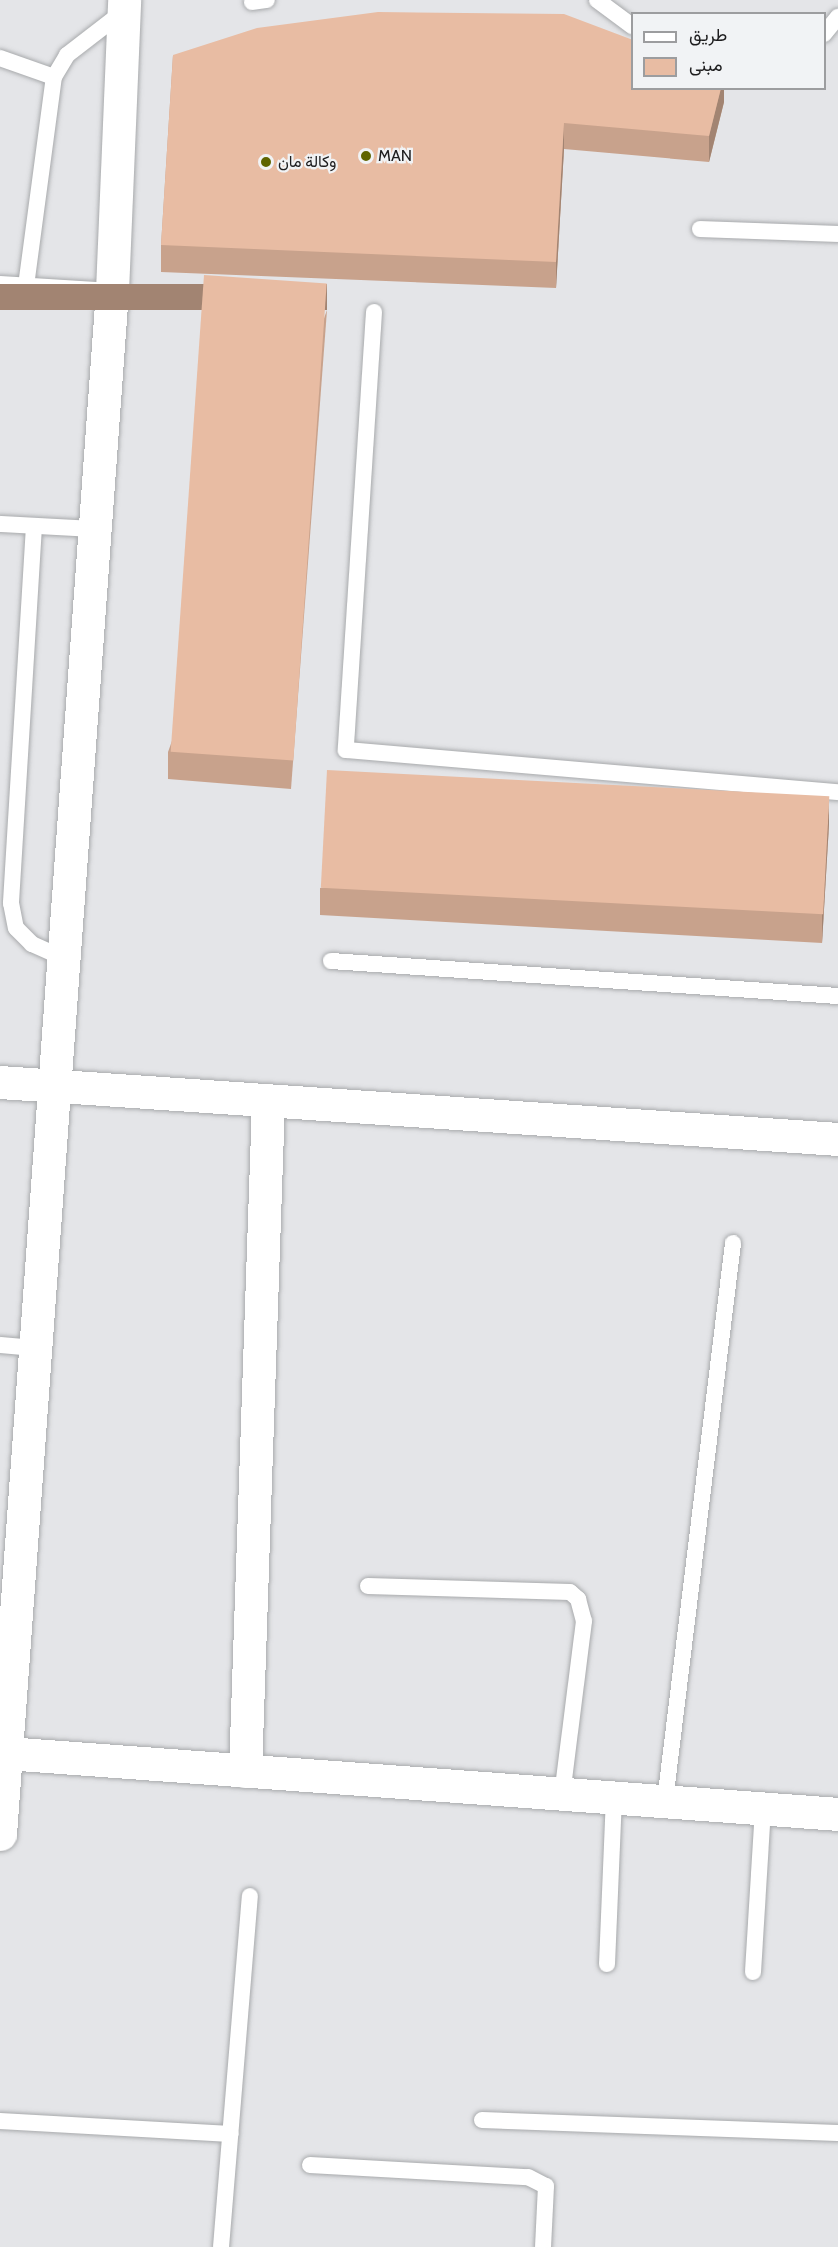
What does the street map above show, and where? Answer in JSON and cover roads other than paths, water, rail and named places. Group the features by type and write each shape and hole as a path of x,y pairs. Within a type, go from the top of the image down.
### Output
{"street":[{"path":"0,1834 112,291 124,5"},
{"path":"0,1082 838,1139"},
{"path":"245,1771 268,1102"},
{"path":"6,1753 838,1814"}],"lane":[{"path":"597,0 631,25"},
{"path":"26,286 54,77 67,54 124,5"},
{"path":"826,33 838,16"},
{"path":"0,58 54,77"},
{"path":"700,229 838,234"},
{"path":"0,284 112,291"},
{"path":"374,312 346,750 838,792"},
{"path":"0,524 95,529"},
{"path":"34,526 11,903 16,928 32,944 64,958"},
{"path":"331,961 838,996"},
{"path":"665,1802 733,1243"},
{"path":"0,1345 35,1347"},
{"path":"368,1586 570,1592 578,1599 584,1621 562,1794"},
{"path":"608,1964 614,1798"},
{"path":"753,1972 764,1808"},
{"path":"221,2247 250,1896"},
{"path":"482,2120 838,2133"},
{"path":"0,2121 231,2134"},
{"path":"310,2165 528,2176 546,2186 543,2247"}],"place":[{"name":"MAN","path":"366,156"},
{"name":"وكالة مان","path":"266,162"}]}
